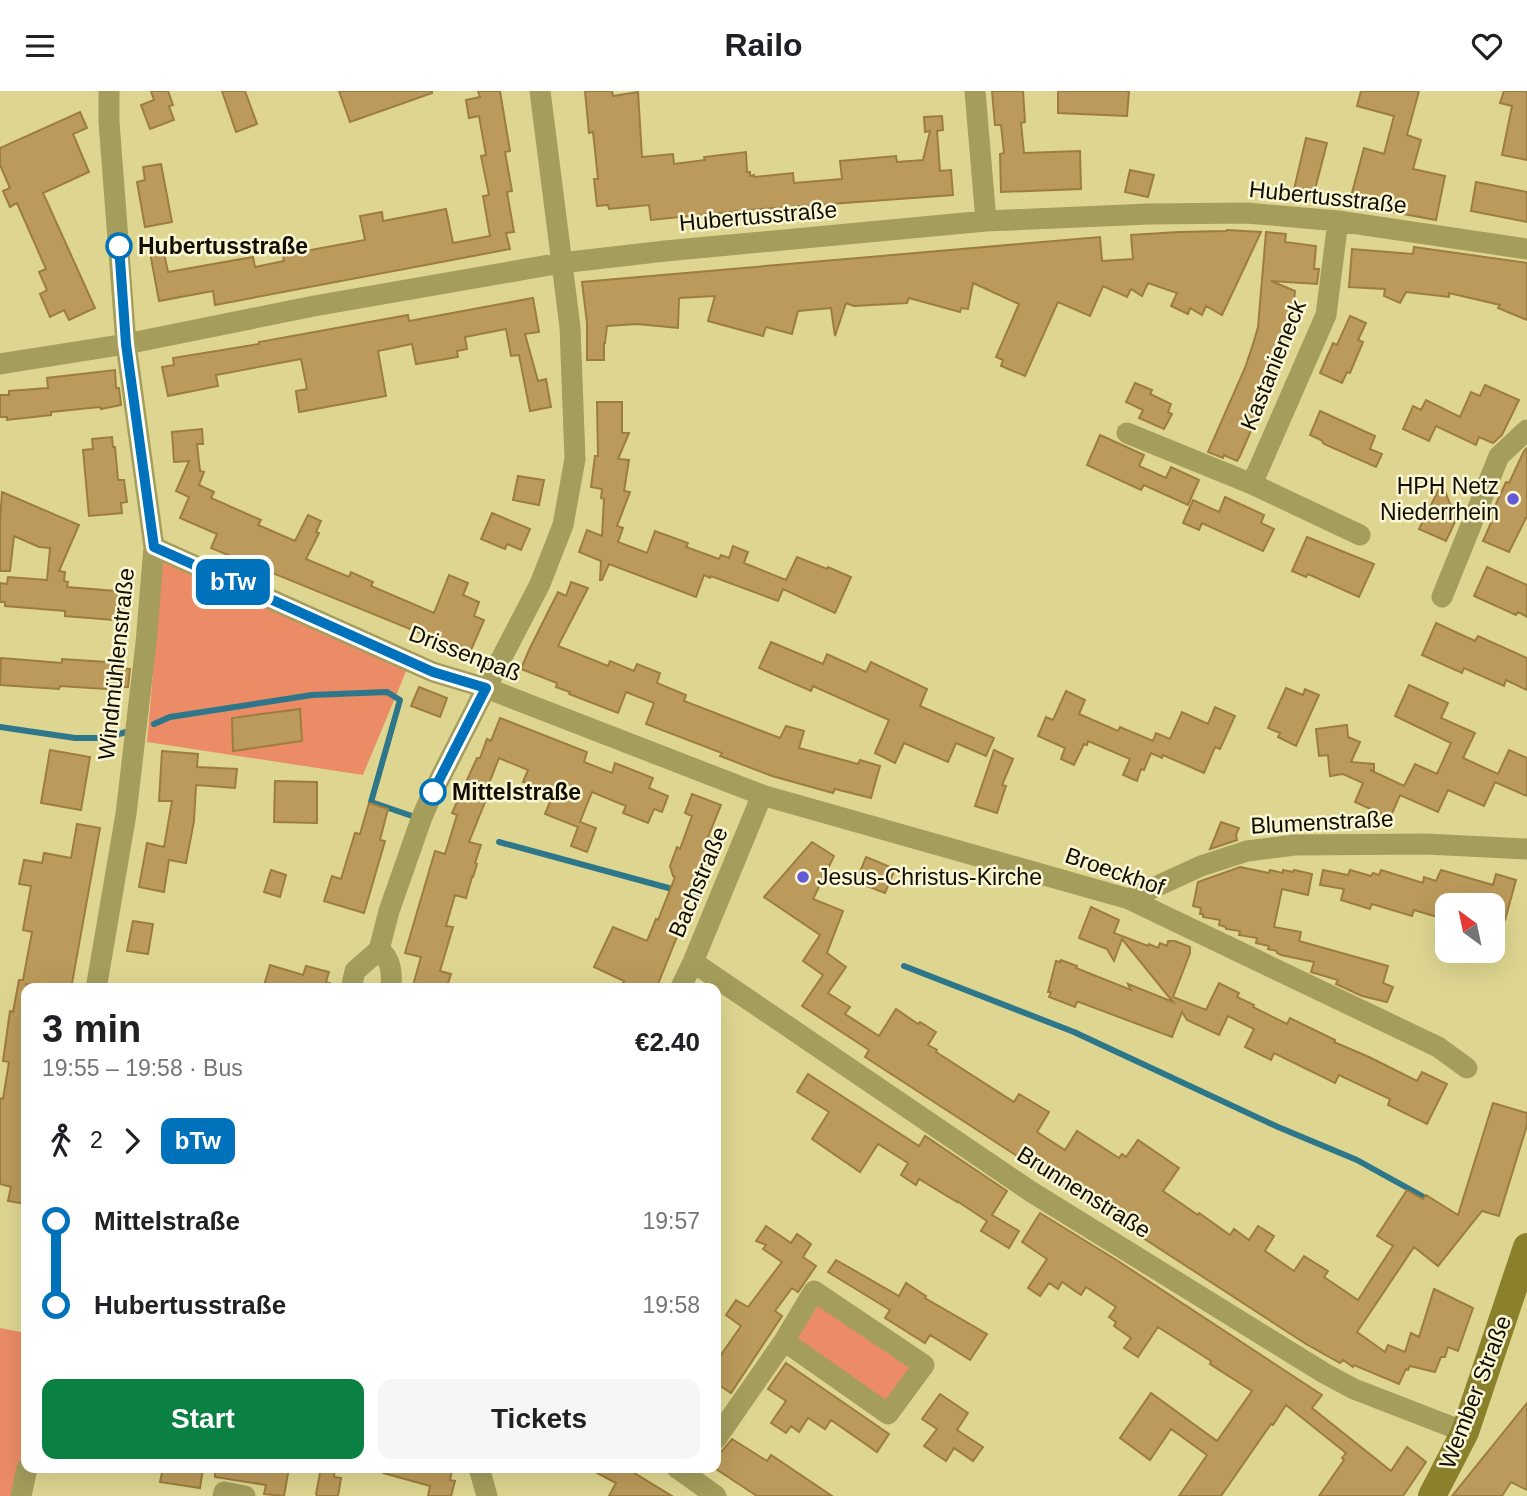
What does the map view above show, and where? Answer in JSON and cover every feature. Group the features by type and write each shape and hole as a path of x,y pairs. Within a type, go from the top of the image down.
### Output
{"street":[{"name":"Windmühlenstraße","path":"97,983 126,814 154,547 126,344 109,91"},
{"path":"352,983 355,971 379,950 422,817 540,584 563,525 575,459 570,327 540,91"},
{"path":"975,91 986,221"},
{"name":"Hubertusstraße","path":"0,364 126,344 314,306 561,263 986,221 1247,213 1338,221 1527,249"},
{"name":"Kastanieneck","path":"1252,484 1326,315 1338,221"},
{"path":"1442,597 1499,456 1527,430"},
{"path":"1127,433 1252,484 1360,535"},
{"name":"Drissenpaß","path":"154,547 433,672 486,688 762,795"},
{"name":"Broeckhof","path":"762,795 1129,899 1438,1047 1467,1068"},
{"name":"Bachstraße","path":"683,983 762,795"},
{"name":"Blumenstraße","path":"1129,899 1201,866 1247,851 1295,845 1426,844 1527,849"},
{"path":"379,950 387,955 392,973 391,983"},
{"name":"Brunnenstraße","path":"693,962 1030,1191 1324,1373 1354,1389 1465,1432"},
{"name":"Wember Straße","path":"1432,1496 1465,1432 1527,1247"},
{"path":"721,1432 814,1291 924,1365 888,1414 783,1341"},
{"path":"21,1496 26,1473"},
{"path":"480,1473 487,1496"},
{"path":"690,1473 716,1496"},
{"path":"223,1496 224,1492 245,1496"}],"shaded area":[{"path":"163,557 407,669 363,775 147,742"},
{"path":"817,1303 914,1366 889,1403 794,1339"},
{"path":"0,1328 21,1332 21,1473 25,1473 21,1496 0,1496"}],"building":[{"path":"151,91 168,91 174,120 150,129 141,105 154,100"},
{"path":"222,91 245,91 257,124 236,132"},
{"path":"339,91 432,91 432,93 350,122"},
{"path":"478,91 500,91 510,151 505,152 512,191 507,192 514,232 506,233 510,249 215,305 213,291 159,301 149,247 162,244 168,272 253,257 255,267 284,261 283,255 365,240 360,216 382,212 383,221 446,209 453,243 490,236 483,196 489,195 481,156 486,155 479,116 469,118 466,100 480,97"},
{"path":"585,91 612,91 613,96 638,92 642,157 673,154 674,164 746,152 747,172 750,172 750,176 793,173 794,183 842,179 840,161 896,156 897,162 923,160 930,131 925,132 924,117 942,116 943,130 937,131 940,171 951,170 953,195 651,220 649,205 609,209 608,205 597,206 594,179 598,179 593,132 589,133"},
{"path":"992,91 1023,91 1025,122 1021,123 1024,153 1080,151 1081,189 1001,192 1000,154 1004,153 1001,125 995,125"},
{"path":"1058,91 1129,91 1127,116 1058,113"},
{"path":"1361,91 1419,91 1407,135 1421,140 1413,169 1445,176 1436,220 1349,204 1364,148 1384,154 1394,116 1357,106"},
{"path":"1504,91 1527,91 1527,160 1502,155 1512,106 1500,103"},
{"path":"80,112 87,128 73,134 89,172 43,193 95,308 69,320 64,310 50,317 40,294 47,290 39,272 46,269 17,203 10,207 3,191 10,188 0,165 0,148"},
{"path":"1306,138 1327,143 1312,201 1292,198"},
{"path":"161,164 172,222 145,227 137,182 145,180 143,167"},
{"path":"1130,170 1154,175 1148,197 1125,192"},
{"path":"1476,182 1527,192 1527,222 1471,211"},
{"path":"1227,230 1261,232 1222,315 1206,306 1202,315 1190,308 1188,314 1171,306 1177,293 1148,283 1142,296 1131,289 1127,297 1103,286 1090,316 1058,302 1025,376 1001,366 1003,360 996,357 1019,304 973,283 968,309 961,308 960,312 909,298 907,303 854,306 846,303 835,336 831,308 798,311 792,334 766,327 763,336 708,321 715,296 679,298 678,328 637,324 607,326 604,360 587,360 587,323 582,282 1100,237 1102,261 1133,259 1131,235"},
{"path":"1266,232 1286,234 1285,242 1316,246 1314,269 1319,269 1317,284 1271,281 1295,291 1291,331 1284,358 1270,385 1273,387 1237,461 1208,452 1245,368 1258,327"},
{"path":"1414,247 1527,263 1527,320 1498,308 1500,305 1449,293 1449,297 1406,292 1400,303 1384,296 1385,289 1349,287 1352,249 1413,254"},
{"path":"533,298 539,332 525,334 538,381 546,379 551,407 530,411 519,355 511,356 506,329 465,337 467,349 457,351 458,357 416,364 412,344 378,351 386,396 299,412 296,391 307,389 301,359 216,375 218,386 168,396 162,367 174,365 173,358 408,315 409,321"},
{"path":"1350,316 1366,323 1358,340 1363,342 1350,373 1347,372 1342,383 1320,373 1333,343 1337,345"},
{"path":"115,370 121,405 51,412 51,415 7,420 7,417 0,417 0,395 9,395 9,391 48,388 47,378"},
{"path":"1135,383 1152,390 1150,394 1171,404 1168,412 1172,414 1164,429 1139,418 1143,410 1126,402"},
{"path":"1485,385 1519,400 1502,435 1493,443 1479,437 1476,445 1436,426 1429,441 1403,429 1413,406 1421,410 1426,400 1460,417 1471,392 1480,396"},
{"path":"597,402 622,402 622,433 629,433 618,459 629,460 624,491 630,492 617,526 623,528 618,542 647,553 655,531 688,543 686,547 719,559 721,555 729,558 733,546 748,552 744,563 786,580 797,557 827,569 828,567 851,577 835,613 783,589 778,601 704,575 696,597 609,564 600,580 601,561 579,552 587,530 602,536 602,489 591,487 595,456 598,456"},
{"path":"1320,411 1375,436 1370,449 1382,454 1376,467 1310,435"},
{"path":"202,429 203,444 197,444 200,471 204,472 199,485 214,492 211,498 261,520 258,525 295,541 308,515 321,521 316,532 319,533 306,559 349,577 351,572 373,582 371,586 434,613 449,575 468,583 463,595 479,602 474,616 484,620 471,650 428,633 427,636 211,548 217,534 180,518 189,497 176,491 189,461 174,462 172,432"},
{"path":"1100,435 1144,455 1139,466 1166,478 1171,467 1199,480 1188,505 1144,485 1141,490 1087,465"},
{"path":"112,437 118,480 124,480 127,502 121,503 122,513 89,516 83,450 93,449 92,439"},
{"name":"HPH Netz Niederrhein","path":"1527,448 1527,516 1509,552 1483,541 1506,482 1509,483"},
{"path":"518,476 544,480 539,505 513,500"},
{"path":"1442,483 1450,504 1461,509 1446,541 1419,529"},
{"path":"2,492 79,525 59,571 65,572 64,581 68,582 67,587 128,592 125,621 65,616 65,611 5,606 5,602 0,602 0,583 7,584 8,577 47,580 50,548 39,547 14,536 10,571 0,571"},
{"path":"1225,497 1264,515 1261,523 1274,529 1263,551 1202,523 1199,530 1183,523 1193,500 1219,512"},
{"path":"492,513 530,529 521,550 507,544 505,549 481,539"},
{"path":"1307,537 1374,564 1359,597 1308,574 1306,577 1292,571"},
{"path":"1487,567 1527,585 1527,617 1518,612 1516,615 1474,596"},
{"path":"571,582 588,588 558,646 608,666 610,661 634,671 637,664 660,673 657,683 686,695 684,701 780,738 786,726 804,731 799,748 858,764 860,760 880,766 871,798 835,789 833,793 772,776 720,756 722,753 646,724 654,703 626,692 618,713 569,694 570,692 556,687 557,683 521,669 558,592 566,596"},
{"path":"1436,623 1475,641 1478,636 1527,658 1527,690 1506,680 1504,686 1464,668 1462,673 1422,655"},
{"path":"771,642 823,664 827,654 866,672 871,662 927,689 920,706 994,738 986,756 956,743 948,762 904,743 895,763 875,753 889,720 813,686 811,691 759,668"},
{"path":"1,658 62,663 62,659 122,663 122,668 130,669 128,687 120,687 120,690 0,685"},
{"path":"1409,685 1448,703 1441,718 1475,733 1463,758 1498,774 1509,750 1527,758 1527,796 1495,782 1484,806 1448,790 1438,812 1400,795 1390,818 1355,802 1363,783 1343,774 1330,776 1328,755 1319,756 1316,729 1347,725 1348,737 1360,742 1351,762 1374,764 1374,770 1370,770 1404,786 1415,764 1437,774 1451,743 1395,716"},
{"path":"419,687 447,698 440,717 411,706"},
{"path":"1286,688 1303,695 1305,689 1319,695 1296,746 1278,737 1280,733 1268,728"},
{"path":"1066,691 1085,700 1079,714 1118,731 1120,727 1153,741 1156,733 1170,739 1182,712 1208,724 1215,707 1235,716 1220,749 1215,747 1204,773 1163,755 1162,758 1151,753 1137,781 1123,775 1130,759 1088,741 1074,765 1061,759 1065,748 1038,736 1046,717 1053,720"},
{"path":"300,709 302,741 233,751 232,718"},
{"path":"500,718 587,752 584,762 612,773 615,763 653,778 649,788 668,796 662,812 654,809 648,823 623,813 626,806 592,792 580,822 596,828 587,852 571,846 578,827 545,814 554,792 523,782 528,770 499,758 488,786 491,787 469,842 481,845 473,877 466,898 455,895 446,926 453,927 440,971 451,974 448,983 414,983 421,957 405,953 435,851 445,854 457,815 452,813 487,739 491,741"},
{"path":"50,750 90,757 81,810 41,803"},
{"path":"994,750 1013,759 1002,785 1006,786 997,813 975,806"},
{"path":"162,751 198,754 197,767 237,769 235,788 196,785 194,821 186,863 169,860 164,892 139,887 147,843 164,847 172,801 159,801"},
{"path":"275,781 317,782 317,823 274,822"},
{"path":"692,794 721,805 708,837 713,839 704,874 702,873 697,885 694,884 658,983 623,983 624,981 594,967 613,927 647,941 675,877 670,866 677,847 680,849 692,816 685,813"},
{"path":"369,803 388,809 380,840 385,841 364,913 324,901 332,876 341,879 355,833 360,834"},
{"path":"1221,822 1239,828 1237,840 1210,849"},
{"path":"77,824 100,828 72,983 21,983 21,1203 8,1201 11,1187 0,1184 0,1098 3,1099 9,1062 3,1061 10,1011 13,1012 19,980 23,980 32,932 23,930 31,886 19,884 24,860 42,863 44,853 71,858"},
{"path":"812,842 834,856 813,899 843,911 827,953 846,967 828,993 850,1007 845,1014 879,1036 896,1009 918,1024 920,1022 936,1032 928,1045 937,1050 936,1052 1014,1102 1019,1094 1049,1112 1037,1132 1065,1150 1077,1131 1119,1158 1122,1154 1126,1157 1138,1140 1179,1168 1163,1191 1230,1235 1234,1229 1249,1240 1258,1226 1274,1236 1265,1251 1294,1271 1304,1256 1328,1271 1324,1277 1358,1300 1393,1246 1377,1236 1407,1190 1423,1199 1426,1195 1458,1215 1493,1103 1527,1113 1527,1125 1499,1216 1482,1211 1438,1266 1414,1247 1357,1332 1385,1352 1388,1345 1405,1352 1411,1333 1419,1337 1434,1289 1473,1308 1458,1351 1448,1347 1435,1372 1410,1366 1399,1384 1354,1365 1353,1367 1343,1360 1340,1363 1306,1344 865,1057 869,1050 802,1006 823,975 803,961 820,935 764,897"},
{"path":"866,857 895,869 885,893 856,882"},
{"path":"1240,867 1269,873 1270,870 1283,873 1283,870 1294,870 1312,874 1308,895 1282,889 1274,927 1301,932 1299,941 1388,966 1383,983 1393,987 1387,1002 1362,996 1336,984 1338,980 1311,972 1314,962 1281,955 1268,949 1269,946 1256,943 1257,938 1239,935 1240,931 1219,925 1220,920 1203,917 1203,914 1200,914 1201,908 1193,906 1198,882"},
{"path":"271,870 286,875 280,897 264,892"},
{"path":"1323,870 1348,875 1350,870 1371,876 1373,873 1379,875 1381,870 1423,883 1424,877 1436,881 1441,870 1493,885 1496,874 1516,880 1505,920 1505,893 1435,893 1435,916 1414,910 1412,916 1372,904 1370,909 1341,900 1344,889 1320,885"},
{"path":"1091,907 1119,920 1114,933 1158,948 1160,943 1167,946 1168,941 1190,947 1173,997 1206,1010 1219,983 1239,993 1237,997 1254,1005 1253,1007 1287,1024 1290,1018 1417,1081 1422,1072 1447,1084 1427,1124 1388,1105 1390,1099 1339,1075 1335,1083 1274,1053 1271,1060 1245,1047 1254,1029 1228,1016 1219,1035 1187,1020 1182,1012 1172,1037 1079,1002 1075,1007 1049,997 1056,961 1061,960 1131,990 1128,984 1173,1002 1122,939 1114,961 1107,949 1079,938"},
{"path":"133,921 153,924 148,954 127,951"},
{"path":"270,965 303,975 306,966 329,972 326,982 329,983 265,983"},
{"path":"808,1074 919,1146 925,1136 1007,1191 992,1215 1019,1231 1009,1248 981,1231 987,1221 919,1179 916,1185 901,1175 908,1163 878,1144 860,1172 812,1139 829,1112 797,1092"},
{"path":"1040,1213 1322,1395 1312,1408 1391,1471 1407,1447 1426,1462 1403,1496 1319,1496 1346,1453 1286,1405 1221,1496 1179,1496 1207,1455 1171,1429 1150,1460 1120,1438 1151,1393 1217,1441 1252,1391 1158,1327 1138,1357 1124,1348 1131,1338 1114,1326 1116,1322 1109,1317 1116,1307 1086,1287 1081,1295 1062,1282 1058,1289 1049,1283 1040,1296 1028,1288 1047,1259 1022,1242"},
{"path":"766,1226 791,1243 797,1234 811,1244 803,1257 816,1266 798,1292 792,1288 775,1311 782,1316 731,1393 721,1386 721,1355 741,1326 726,1315 736,1300 748,1307 782,1262 763,1249 766,1245 756,1241"},
{"path":"836,1260 899,1296 906,1283 926,1296 925,1298 987,1334 970,1360 930,1335 925,1343 885,1318 890,1310 828,1272"},
{"path":"786,1363 889,1434 877,1452 831,1420 825,1429 808,1418 799,1432 791,1426 786,1433 771,1423 786,1401 768,1389"},
{"path":"940,1394 968,1413 957,1430 983,1447 973,1461 954,1448 946,1461 924,1446 937,1429 922,1419"},
{"path":"1527,1403 1527,1490 1511,1482 1502,1496 1452,1496"},
{"path":"732,1439 767,1461 771,1455 832,1496 757,1496 721,1472 722,1451"},
{"path":"162,1473 202,1473 200,1488 160,1482"},
{"path":"215,1473 288,1473 284,1496 264,1494 266,1485 215,1477"},
{"path":"320,1473 334,1473 334,1477 341,1478 338,1496 316,1494"},
{"path":"383,1473 451,1473 450,1480 455,1481 451,1496 428,1496 430,1486"},
{"path":"597,1473 634,1473 672,1496 609,1496 616,1483"}],"waterway":[{"path":"154,724 170,717 312,695 387,692 400,700 371,802 412,816"},
{"path":"0,727 75,738 105,738 126,732"},
{"path":"499,842 698,896"},
{"path":"904,966 1074,1032 1278,1127 1357,1160 1422,1196"}],"bus line":[{"name":"bTw","path":"119,246 126,344 154,547 433,672 486,688 433,792"}],"place":[{"name":"Hubertusstraße","path":"119,246"},
{"name":"HPH Netz Niederrhein","path":"1513,499"},
{"name":"Mittelstraße","path":"433,792"},
{"name":"Jesus-Christus-Kirche","path":"803,877"}]}
